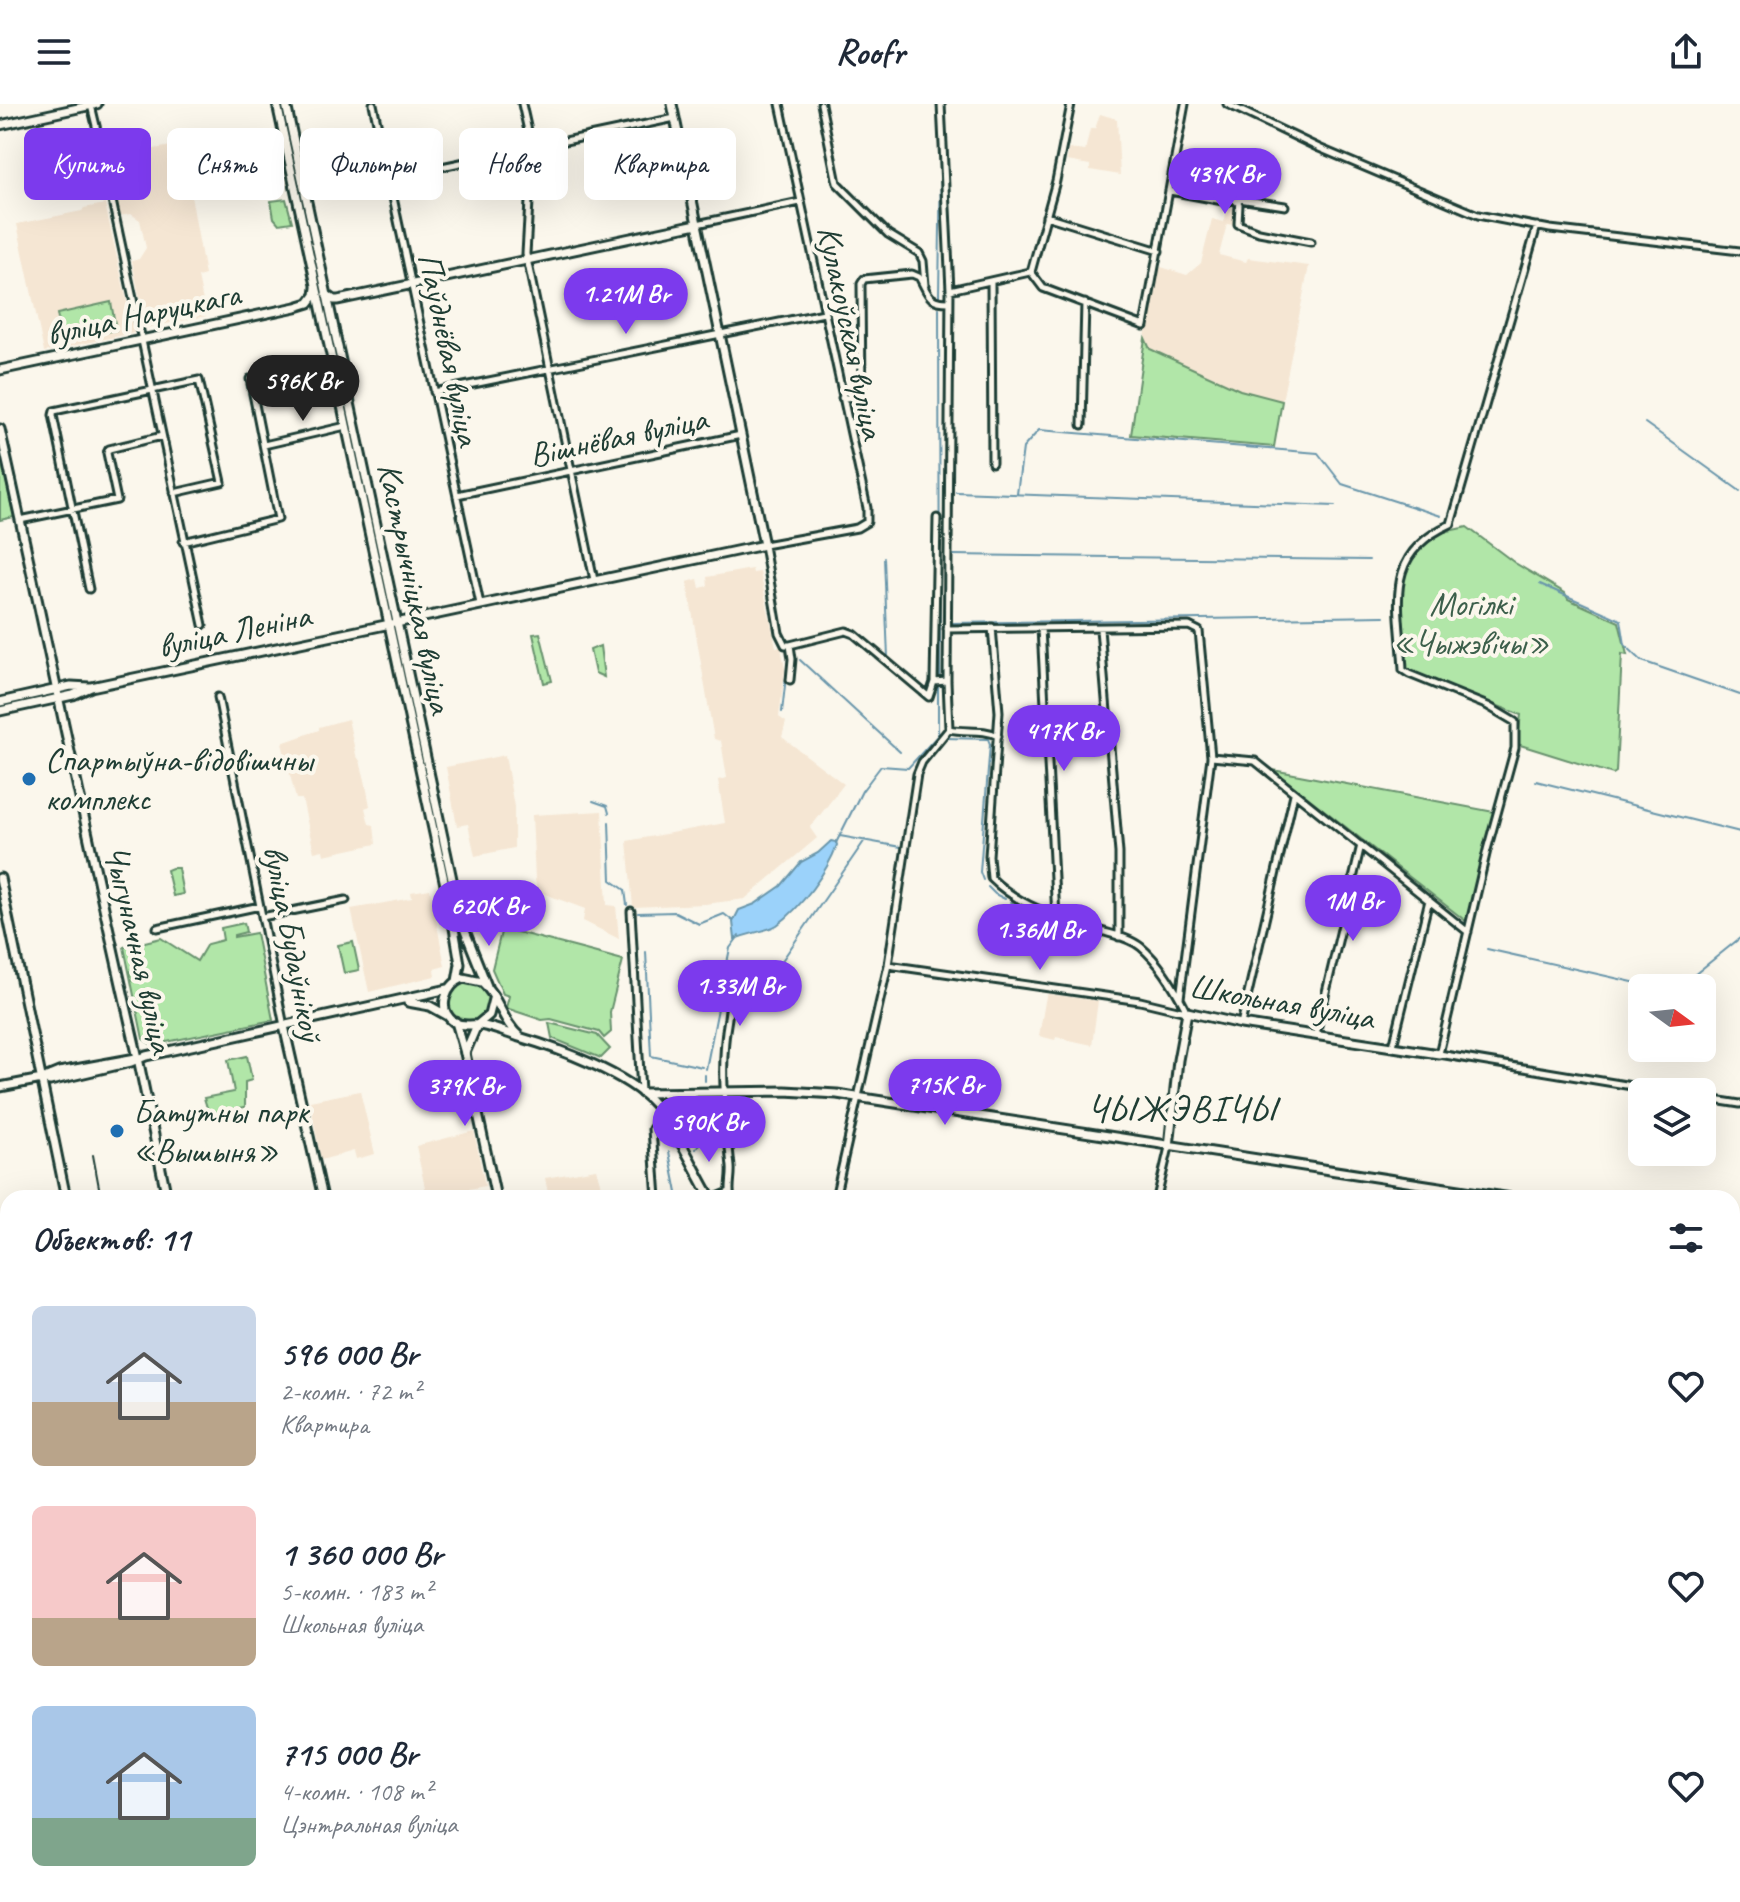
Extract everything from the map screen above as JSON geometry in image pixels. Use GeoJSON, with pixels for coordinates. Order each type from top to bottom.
{"type":"FeatureCollection","features":[{"type":"Feature","properties":{"kind":"main road","name":"Кастрычніцкая вуліца"},"geometry":{"type":"LineString","coordinates":[[277,104],[346,426],[461,921],[489,990],[507,1024],[520,1037]]}},
{"type":"Feature","properties":{"kind":"main road","name":"Кастрычніцкая вуліца"},"geometry":{"type":"LineString","coordinates":[[286,104],[453,922],[460,964],[457,981]]}},
{"type":"Feature","properties":{"kind":"main road"},"geometry":{"type":"LineString","coordinates":[[672,104],[764,545]]}},
{"type":"Feature","properties":{"kind":"main road"},"geometry":{"type":"LineString","coordinates":[[0,125],[94,105]]}},
{"type":"Feature","properties":{"kind":"main road"},"geometry":{"type":"LineString","coordinates":[[326,294],[334,300],[697,224]]}},
{"type":"Feature","properties":{"kind":"main road"},"geometry":{"type":"LineString","coordinates":[[296,307],[309,303],[315,295],[316,284]]}},
{"type":"Feature","properties":{"kind":"main road"},"geometry":{"type":"LineString","coordinates":[[329,310],[334,300]]}},
{"type":"Feature","properties":{"kind":"main road"},"geometry":{"type":"LineString","coordinates":[[296,307],[317,308],[325,322]]}},
{"type":"Feature","properties":{"kind":"main road","name":"вуліца Наруцкага"},"geometry":{"type":"LineString","coordinates":[[0,370],[296,307]]}},
{"type":"Feature","properties":{"kind":"main road","name":"Чыгуначная вуліца"},"geometry":{"type":"LineString","coordinates":[[0,429],[165,1190]]}},
{"type":"Feature","properties":{"kind":"main road","name":"вуліца Леніна"},"geometry":{"type":"LineString","coordinates":[[0,711],[60,698],[91,687],[764,545]]}},
{"type":"Feature","properties":{"kind":"main road","name":"вуліца Леніна"},"geometry":{"type":"LineString","coordinates":[[0,702],[71,686],[91,687]]}},
{"type":"Feature","properties":{"kind":"main road"},"geometry":{"type":"LineString","coordinates":[[0,878],[64,1190]]}},
{"type":"Feature","properties":{"kind":"main road"},"geometry":{"type":"LineString","coordinates":[[0,1087],[42,1079],[50,1081],[138,1058],[402,1001],[448,989],[457,981],[476,979],[489,990],[492,1008],[477,1025],[465,1053]]}},
{"type":"Feature","properties":{"kind":"main road"},"geometry":{"type":"LineString","coordinates":[[448,989],[444,1003],[465,1053],[494,1190]]}},
{"type":"Feature","properties":{"kind":"main road"},"geometry":{"type":"LineString","coordinates":[[402,1001],[422,1003],[462,1025],[477,1025],[520,1037],[616,1076],[642,1093],[662,1115],[708,1190]]}},
{"type":"Feature","properties":{"kind":"main road"},"geometry":{"type":"LineString","coordinates":[[1169,1147],[1178,1060],[1187,1012]]}},
{"type":"Feature","properties":{"kind":"main road","name":"Школьная вуліца"},"geometry":{"type":"LineString","coordinates":[[1187,1012],[1241,1024],[1439,1054]]}},
{"type":"Feature","properties":{"kind":"main road","name":"вуліца Будаўнікоў"},"geometry":{"type":"LineString","coordinates":[[284,1026],[321,1190]]}},
{"type":"Feature","properties":{"kind":"main road"},"geometry":{"type":"LineString","coordinates":[[472,1040],[479,1034],[496,1031]]}},
{"type":"Feature","properties":{"kind":"main road"},"geometry":{"type":"LineString","coordinates":[[642,1093],[785,1091],[858,1097],[1461,1190]]}},
{"type":"Feature","properties":{"kind":"street","name":"Паўднёвая вуліца"},"geometry":{"type":"LineString","coordinates":[[373,104],[378,128]]}},
{"type":"Feature","properties":{"kind":"street"},"geometry":{"type":"LineString","coordinates":[[522,104],[527,128]]}},
{"type":"Feature","properties":{"kind":"street","name":"Кулакоўская вуліца"},"geometry":{"type":"LineString","coordinates":[[764,545],[857,528],[867,522],[867,508],[780,104]]}},
{"type":"Feature","properties":{"kind":"street"},"geometry":{"type":"LineString","coordinates":[[821,104],[837,183],[888,234],[919,253],[923,261],[927,296],[936,302],[949,302]]}},
{"type":"Feature","properties":{"kind":"street"},"geometry":{"type":"LineString","coordinates":[[837,1190],[888,965],[917,774],[922,762],[949,729],[950,290],[941,104]]}},
{"type":"Feature","properties":{"kind":"street"},"geometry":{"type":"LineString","coordinates":[[1031,272],[1062,154],[1071,104]]}},
{"type":"Feature","properties":{"kind":"street"},"geometry":{"type":"LineString","coordinates":[[1031,272],[1043,288],[1144,326],[1185,104]]}},
{"type":"Feature","properties":{"kind":"street"},"geometry":{"type":"LineString","coordinates":[[1227,104],[1319,148],[1478,215],[1550,229],[1740,251]]}},
{"type":"Feature","properties":{"kind":"street"},"geometry":{"type":"LineString","coordinates":[[94,105],[97,128]]}},
{"type":"Feature","properties":{"kind":"street"},"geometry":{"type":"LineString","coordinates":[[568,141],[675,118]]}},
{"type":"Feature","properties":{"kind":"street"},"geometry":{"type":"LineString","coordinates":[[1170,191],[1228,202],[1233,198],[1285,206]]}},
{"type":"Feature","properties":{"kind":"street"},"geometry":{"type":"LineString","coordinates":[[1233,198],[1239,204],[1238,224],[1259,232],[1311,242]]}},
{"type":"Feature","properties":{"kind":"street"},"geometry":{"type":"LineString","coordinates":[[112,200],[203,625]]}},
{"type":"Feature","properties":{"kind":"street","name":"Паўднёвая вуліца"},"geometry":{"type":"LineString","coordinates":[[394,200],[480,604]]}},
{"type":"Feature","properties":{"kind":"street"},"geometry":{"type":"LineString","coordinates":[[529,200],[527,260],[594,580]]}},
{"type":"Feature","properties":{"kind":"street"},"geometry":{"type":"LineString","coordinates":[[697,224],[800,202]]}},
{"type":"Feature","properties":{"kind":"street"},"geometry":{"type":"LineString","coordinates":[[1046,216],[1159,251]]}},
{"type":"Feature","properties":{"kind":"street"},"geometry":{"type":"LineString","coordinates":[[1439,1054],[1515,748],[1515,722],[1488,706],[1403,670],[1399,589],[1403,564],[1410,552],[1431,533],[1451,524],[1537,226]]}},
{"type":"Feature","properties":{"kind":"street"},"geometry":{"type":"LineString","coordinates":[[950,290],[1031,272]]}},
{"type":"Feature","properties":{"kind":"street"},"geometry":{"type":"LineString","coordinates":[[843,398],[862,397],[861,284],[864,279],[912,274],[919,277],[926,290]]}},
{"type":"Feature","properties":{"kind":"street"},"geometry":{"type":"LineString","coordinates":[[991,281],[992,463]]}},
{"type":"Feature","properties":{"kind":"street"},"geometry":{"type":"LineString","coordinates":[[1082,425],[1085,303]]}},
{"type":"Feature","properties":{"kind":"street"},"geometry":{"type":"LineString","coordinates":[[434,392],[549,366],[824,313]]}},
{"type":"Feature","properties":{"kind":"street"},"geometry":{"type":"LineString","coordinates":[[183,542],[278,519],[250,379]]}},
{"type":"Feature","properties":{"kind":"street"},"geometry":{"type":"LineString","coordinates":[[89,589],[53,412],[199,380],[222,482],[174,493]]}},
{"type":"Feature","properties":{"kind":"street"},"geometry":{"type":"LineString","coordinates":[[264,445],[346,426]]}},
{"type":"Feature","properties":{"kind":"street","name":"Вішнёвая вуліца"},"geometry":{"type":"LineString","coordinates":[[457,495],[741,435]]}},
{"type":"Feature","properties":{"kind":"street"},"geometry":{"type":"LineString","coordinates":[[20,520],[117,500],[107,453],[110,448],[162,436]]}},
{"type":"Feature","properties":{"kind":"street"},"geometry":{"type":"LineString","coordinates":[[764,545],[779,633],[785,645],[846,631],[854,634],[929,697],[934,682],[937,518]]}},
{"type":"Feature","properties":{"kind":"street"},"geometry":{"type":"LineString","coordinates":[[947,629],[1189,626],[1199,631],[1211,757],[1180,998]]}},
{"type":"Feature","properties":{"kind":"street"},"geometry":{"type":"LineString","coordinates":[[992,627],[999,712],[989,856],[991,878],[1011,896],[1056,917],[1138,945],[1153,959],[1187,1012]]}},
{"type":"Feature","properties":{"kind":"street"},"geometry":{"type":"LineString","coordinates":[[1041,628],[1056,917]]}},
{"type":"Feature","properties":{"kind":"street"},"geometry":{"type":"LineString","coordinates":[[1100,629],[1119,853],[1119,937]]}},
{"type":"Feature","properties":{"kind":"street"},"geometry":{"type":"LineString","coordinates":[[790,645],[790,680]]}},
{"type":"Feature","properties":{"kind":"street"},"geometry":{"type":"LineString","coordinates":[[934,682],[947,681]]}},
{"type":"Feature","properties":{"kind":"street","name":"вуліца Будаўнікоў"},"geometry":{"type":"LineString","coordinates":[[218,697],[284,1026]]}},
{"type":"Feature","properties":{"kind":"street"},"geometry":{"type":"LineString","coordinates":[[949,729],[990,732],[998,736]]}},
{"type":"Feature","properties":{"kind":"street"},"geometry":{"type":"LineString","coordinates":[[1211,757],[1255,761],[1468,932]]}},
{"type":"Feature","properties":{"kind":"street"},"geometry":{"type":"LineString","coordinates":[[1241,1024],[1294,794]]}},
{"type":"Feature","properties":{"kind":"street"},"geometry":{"type":"LineString","coordinates":[[1316,1034],[1361,845]]}},
{"type":"Feature","properties":{"kind":"street"},"geometry":{"type":"LineString","coordinates":[[262,917],[346,900]]}},
{"type":"Feature","properties":{"kind":"street"},"geometry":{"type":"LineString","coordinates":[[1393,1046],[1429,900]]}},
{"type":"Feature","properties":{"kind":"street"},"geometry":{"type":"LineString","coordinates":[[157,928],[260,906]]}},
{"type":"Feature","properties":{"kind":"street"},"geometry":{"type":"LineString","coordinates":[[631,911],[642,1093]]}},
{"type":"Feature","properties":{"kind":"street","name":"Школьная вуліца"},"geometry":{"type":"LineString","coordinates":[[888,965],[1140,1001],[1187,1012]]}},
{"type":"Feature","properties":{"kind":"street"},"geometry":{"type":"LineString","coordinates":[[731,1190],[732,1177],[722,1091],[724,1034],[731,993],[736,982],[778,983]]}},
{"type":"Feature","properties":{"kind":"street","name":"Школьная вуліца"},"geometry":{"type":"LineString","coordinates":[[1439,1054],[1628,1085]]}},
{"type":"Feature","properties":{"kind":"street"},"geometry":{"type":"LineString","coordinates":[[1716,1100],[1740,1104]]}},
{"type":"Feature","properties":{"kind":"street"},"geometry":{"type":"LineString","coordinates":[[656,1190],[652,1129],[662,1115]]}},
{"type":"Feature","properties":{"kind":"street"},"geometry":{"type":"LineString","coordinates":[[1159,1190],[1169,1147]]}},
{"type":"Feature","properties":{"kind":"shaded area"},"geometry":{"type":"Polygon","coordinates":[[[1100,114],[1117,119],[1120,175],[1090,170],[1090,165],[1067,161],[1069,149],[1085,151],[1090,129],[1095,129],[1100,114]]]}},
{"type":"Feature","properties":{"kind":"shaded area"},"geometry":{"type":"Polygon","coordinates":[[[167,147],[167,200],[192,200],[205,275],[198,277],[206,316],[146,328],[132,261],[139,259],[146,248],[140,220],[131,214],[119,216],[116,200],[151,200],[151,150],[167,147]]]}},
{"type":"Feature","properties":{"kind":"shaded area"},"geometry":{"type":"Polygon","coordinates":[[[105,204],[134,333],[44,352],[17,224],[105,204]]]}},
{"type":"Feature","properties":{"kind":"shaded area"},"geometry":{"type":"Polygon","coordinates":[[[1228,207],[1237,209],[1233,225],[1227,224],[1219,255],[1246,262],[1248,258],[1309,266],[1282,401],[1240,390],[1150,349],[1145,338],[1161,267],[1187,275],[1201,263],[1212,219],[1224,222],[1228,207]]]}},
{"type":"Feature","properties":{"kind":"shaded area"},"geometry":{"type":"Polygon","coordinates":[[[752,569],[753,573],[760,572],[776,647],[781,647],[785,670],[779,717],[786,722],[782,737],[844,784],[810,828],[817,838],[745,899],[633,907],[627,841],[725,823],[718,780],[727,778],[721,741],[714,739],[687,582],[698,579],[700,588],[708,586],[707,577],[752,569]]]}},
{"type":"Feature","properties":{"kind":"shaded area"},"geometry":{"type":"Polygon","coordinates":[[[348,719],[365,780],[370,806],[365,808],[369,824],[374,825],[376,844],[324,855],[323,850],[314,852],[302,799],[296,799],[282,743],[348,719]]]}},
{"type":"Feature","properties":{"kind":"shaded area"},"geometry":{"type":"Polygon","coordinates":[[[505,755],[514,807],[514,848],[475,856],[468,824],[457,826],[446,767],[505,755]]]}},
{"type":"Feature","properties":{"kind":"shaded area"},"geometry":{"type":"Polygon","coordinates":[[[602,811],[607,905],[616,906],[619,939],[583,921],[585,909],[537,891],[535,879],[532,815],[602,811]]]}},
{"type":"Feature","properties":{"kind":"shaded area"},"geometry":{"type":"Polygon","coordinates":[[[430,889],[445,966],[434,969],[435,976],[369,992],[351,909],[412,898],[411,892],[430,889]]]}},
{"type":"Feature","properties":{"kind":"shaded area"},"geometry":{"type":"Polygon","coordinates":[[[1046,996],[1098,1001],[1092,1045],[1039,1036],[1046,996]]]}},
{"type":"Feature","properties":{"kind":"shaded area"},"geometry":{"type":"Polygon","coordinates":[[[360,1091],[375,1154],[356,1159],[354,1151],[321,1160],[310,1101],[360,1091]]]}},
{"type":"Feature","properties":{"kind":"shaded area"},"geometry":{"type":"Polygon","coordinates":[[[474,1131],[485,1186],[464,1190],[425,1190],[416,1146],[474,1131]]]}},
{"type":"Feature","properties":{"kind":"shaded area"},"geometry":{"type":"Polygon","coordinates":[[[596,1169],[603,1190],[547,1190],[545,1178],[596,1169]]]}},
{"type":"Feature","properties":{"kind":"green space"},"geometry":{"type":"Polygon","coordinates":[[[284,199],[292,222],[279,224],[274,218],[271,201],[284,199]]]}},
{"type":"Feature","properties":{"kind":"green space"},"geometry":{"type":"Polygon","coordinates":[[[111,302],[116,330],[62,341],[57,314],[111,302]]]}},
{"type":"Feature","properties":{"kind":"green space"},"geometry":{"type":"Polygon","coordinates":[[[1145,338],[1150,349],[1240,390],[1282,401],[1274,447],[1131,435],[1145,338]]]}},
{"type":"Feature","properties":{"kind":"green space"},"geometry":{"type":"Polygon","coordinates":[[[0,453],[14,517],[0,520],[0,453]]]}},
{"type":"Feature","properties":{"kind":"green space","name":"Могілкі «Чыжэвічы»"},"geometry":{"type":"Polygon","coordinates":[[[1467,527],[1515,563],[1565,593],[1568,599],[1619,622],[1627,655],[1622,654],[1616,772],[1613,774],[1517,744],[1521,715],[1406,670],[1401,597],[1408,561],[1417,547],[1431,537],[1467,527]]]}},
{"type":"Feature","properties":{"kind":"green space"},"geometry":{"type":"Polygon","coordinates":[[[540,633],[552,681],[544,683],[533,634],[540,633]]]}},
{"type":"Feature","properties":{"kind":"green space"},"geometry":{"type":"Polygon","coordinates":[[[600,646],[604,677],[595,673],[590,650],[600,646]]]}},
{"type":"Feature","properties":{"kind":"green space"},"geometry":{"type":"Polygon","coordinates":[[[1273,770],[1494,812],[1467,922],[1273,770]]]}},
{"type":"Feature","properties":{"kind":"green space"},"geometry":{"type":"Polygon","coordinates":[[[178,868],[183,894],[173,896],[167,870],[178,868]]]}},
{"type":"Feature","properties":{"kind":"green space"},"geometry":{"type":"Polygon","coordinates":[[[244,923],[246,932],[234,937],[256,933],[273,1020],[152,1045],[143,1039],[124,947],[161,938],[197,961],[207,944],[223,940],[221,928],[244,923]]]}},
{"type":"Feature","properties":{"kind":"green space"},"geometry":{"type":"Polygon","coordinates":[[[502,928],[623,960],[610,1012],[611,1032],[604,1038],[599,1032],[551,1019],[542,1020],[506,1008],[509,996],[503,994],[492,969],[502,928]]]}},
{"type":"Feature","properties":{"kind":"green space"},"geometry":{"type":"Polygon","coordinates":[[[353,942],[359,970],[344,973],[338,945],[353,942]]]}},
{"type":"Feature","properties":{"kind":"green space"},"geometry":{"type":"Polygon","coordinates":[[[469,982],[483,988],[489,1002],[483,1016],[469,1022],[455,1016],[449,1002],[455,988],[469,982]]]}},
{"type":"Feature","properties":{"kind":"green space"},"geometry":{"type":"Polygon","coordinates":[[[549,1023],[597,1035],[610,1049],[601,1058],[552,1038],[549,1023]]]}},
{"type":"Feature","properties":{"kind":"green space"},"geometry":{"type":"Polygon","coordinates":[[[247,1056],[252,1080],[245,1082],[245,1107],[209,1114],[204,1098],[234,1092],[228,1060],[247,1056]]]}},
{"type":"Feature","properties":{"kind":"water"},"geometry":{"type":"Polygon","coordinates":[[[831,841],[837,845],[827,866],[795,909],[777,925],[735,939],[733,922],[739,910],[755,904],[781,886],[801,862],[831,841]]]}},
{"type":"Feature","properties":{"kind":"waterway"},"geometry":{"type":"LineString","coordinates":[[937,104],[941,151]]}},
{"type":"Feature","properties":{"kind":"waterway"},"geometry":{"type":"LineString","coordinates":[[939,296],[941,157]]}},
{"type":"Feature","properties":{"kind":"waterway"},"geometry":{"type":"LineString","coordinates":[[939,308],[940,676]]}},
{"type":"Feature","properties":{"kind":"waterway"},"geometry":{"type":"LineString","coordinates":[[1645,423],[1740,491]]}},
{"type":"Feature","properties":{"kind":"waterway"},"geometry":{"type":"LineString","coordinates":[[1017,494],[1023,448],[1039,430],[1318,453],[1342,484],[1441,516]]}},
{"type":"Feature","properties":{"kind":"waterway"},"geometry":{"type":"LineString","coordinates":[[956,492],[1335,506]]}},
{"type":"Feature","properties":{"kind":"waterway"},"geometry":{"type":"LineString","coordinates":[[952,555],[1369,560]]}},
{"type":"Feature","properties":{"kind":"waterway"},"geometry":{"type":"LineString","coordinates":[[884,558],[888,658]]}},
{"type":"Feature","properties":{"kind":"waterway"},"geometry":{"type":"LineString","coordinates":[[1540,584],[1621,620],[1625,645],[1642,661],[1740,695]]}},
{"type":"Feature","properties":{"kind":"waterway"},"geometry":{"type":"LineString","coordinates":[[951,623],[1384,616]]}},
{"type":"Feature","properties":{"kind":"waterway"},"geometry":{"type":"LineString","coordinates":[[854,630],[927,691]]}},
{"type":"Feature","properties":{"kind":"waterway"},"geometry":{"type":"LineString","coordinates":[[782,712],[788,659]]}},
{"type":"Feature","properties":{"kind":"waterway"},"geometry":{"type":"LineString","coordinates":[[800,660],[900,752]]}},
{"type":"Feature","properties":{"kind":"waterway"},"geometry":{"type":"LineString","coordinates":[[836,843],[862,791],[881,766],[908,768],[938,735],[938,687]]}},
{"type":"Feature","properties":{"kind":"waterway"},"geometry":{"type":"LineString","coordinates":[[945,738],[988,739],[990,744],[980,872],[983,880]]}},
{"type":"Feature","properties":{"kind":"waterway"},"geometry":{"type":"LineString","coordinates":[[1536,781],[1740,832]]}},
{"type":"Feature","properties":{"kind":"waterway"},"geometry":{"type":"LineString","coordinates":[[593,801],[607,806],[609,813]]}},
{"type":"Feature","properties":{"kind":"waterway"},"geometry":{"type":"LineString","coordinates":[[609,822],[611,880],[625,890],[627,905]]}},
{"type":"Feature","properties":{"kind":"waterway"},"geometry":{"type":"LineString","coordinates":[[840,836],[901,847]]}},
{"type":"Feature","properties":{"kind":"waterway"},"geometry":{"type":"LineString","coordinates":[[779,965],[865,840]]}},
{"type":"Feature","properties":{"kind":"waterway"},"geometry":{"type":"LineString","coordinates":[[988,887],[1005,899]]}},
{"type":"Feature","properties":{"kind":"waterway"},"geometry":{"type":"LineString","coordinates":[[1020,907],[1047,919]]}},
{"type":"Feature","properties":{"kind":"waterway"},"geometry":{"type":"LineString","coordinates":[[638,913],[675,912],[699,924],[724,914],[733,921]]}},
{"type":"Feature","properties":{"kind":"waterway"},"geometry":{"type":"LineString","coordinates":[[706,1069],[730,948],[739,936]]}},
{"type":"Feature","properties":{"kind":"waterway"},"geometry":{"type":"LineString","coordinates":[[1695,974],[1740,938]]}},
{"type":"Feature","properties":{"kind":"waterway"},"geometry":{"type":"LineString","coordinates":[[1487,949],[1628,981]]}},
{"type":"Feature","properties":{"kind":"waterway"},"geometry":{"type":"LineString","coordinates":[[646,952],[651,1056],[702,1067]]}},
{"type":"Feature","properties":{"kind":"waterway"},"geometry":{"type":"LineString","coordinates":[[705,1075],[705,1081]]}},
{"type":"Feature","properties":{"kind":"waterway"},"geometry":{"type":"LineString","coordinates":[[704,1130],[706,1096]]}},
{"type":"Feature","properties":{"kind":"waterway"},"geometry":{"type":"LineString","coordinates":[[732,1098],[733,1113]]}},
{"type":"Feature","properties":{"kind":"waterway"},"geometry":{"type":"LineString","coordinates":[[730,1135],[733,1135],[733,1122]]}},
{"type":"Feature","properties":{"kind":"waterway"},"geometry":{"type":"LineString","coordinates":[[696,1149],[702,1138],[723,1136]]}},
{"type":"Feature","properties":{"kind":"waterway"},"geometry":{"type":"LineString","coordinates":[[669,1152],[676,1190]]}},
{"type":"Feature","properties":{"kind":"railway"},"geometry":{"type":"LineString","coordinates":[[93,1155],[100,1190]]}},
{"type":"Feature","properties":{"kind":"place","name":"Спартыўна-відовішчны комплекс"},"geometry":{"type":"Point","coordinates":[29,779]}},
{"type":"Feature","properties":{"kind":"place","name":"Батутны парк «Вышыня»"},"geometry":{"type":"Point","coordinates":[117,1131]}},
{"type":"Feature","properties":{"kind":"district","name":"ЧЫЖЭВІЧЫ"},"geometry":{"type":"Point","coordinates":[1182,1108]}}]}
